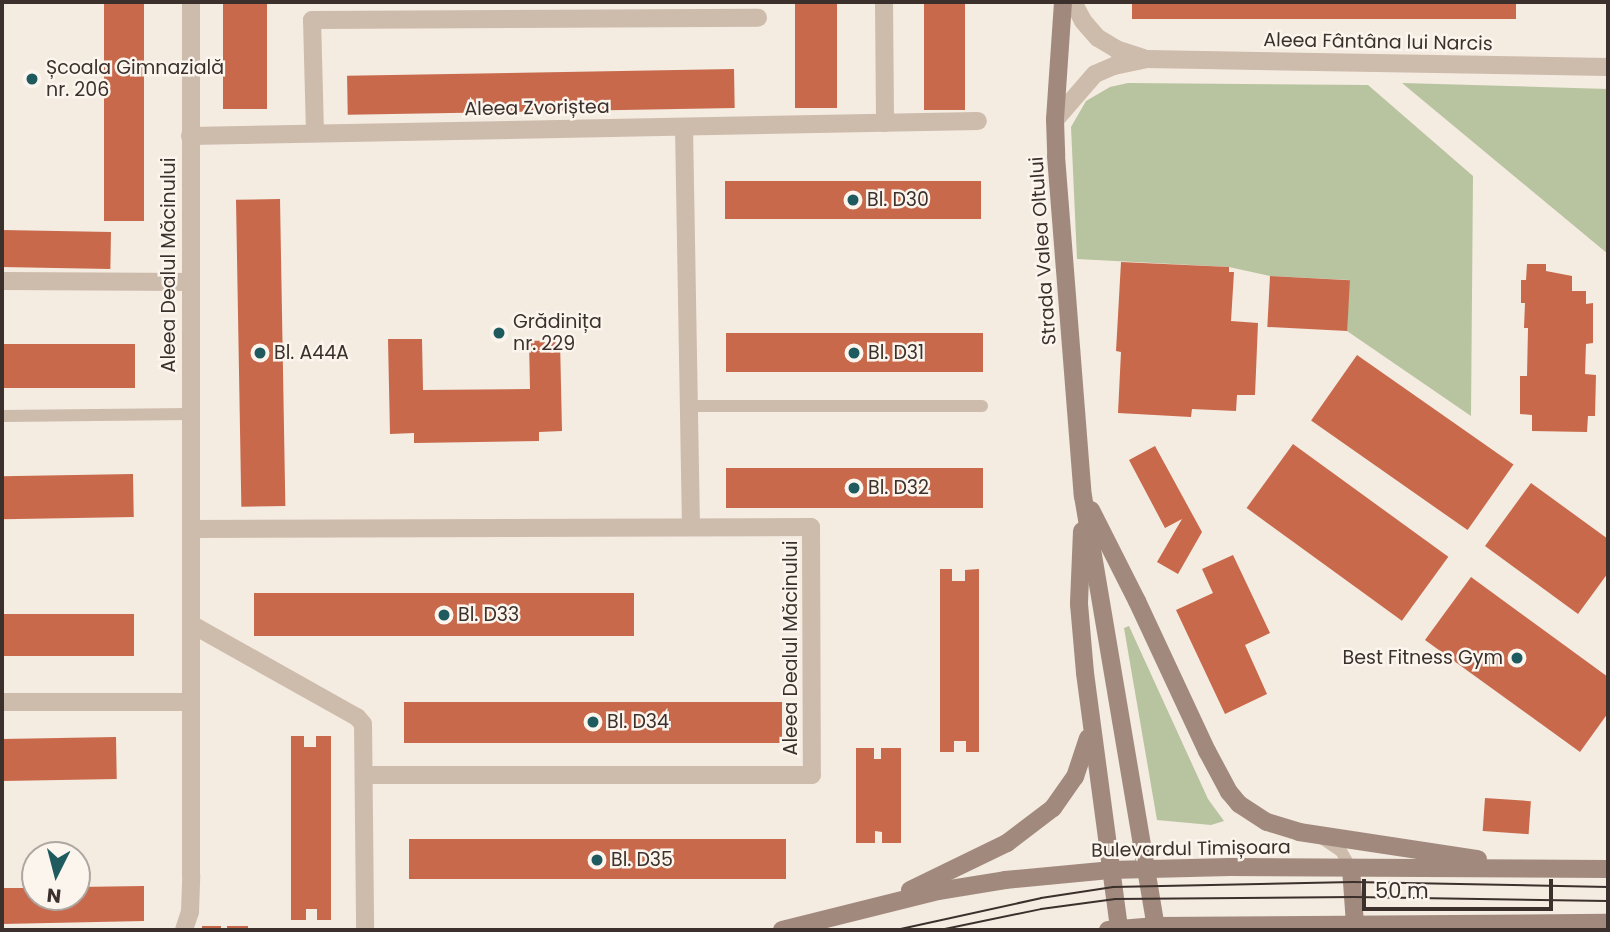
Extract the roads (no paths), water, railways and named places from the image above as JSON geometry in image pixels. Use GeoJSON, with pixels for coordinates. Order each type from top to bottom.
{"type":"FeatureCollection","features":[{"type":"Feature","properties":{"kind":"main road","name":"Strada Valea Oltului"},"geometry":{"type":"LineString","coordinates":[[1063,2],[1055,120],[1083,496],[1156,926]]}},
{"type":"Feature","properties":{"kind":"main road","name":"Strada Valea Oltului"},"geometry":{"type":"LineString","coordinates":[[1083,496],[1079,604],[1090,731],[1110,870],[1114,930]]}},
{"type":"Feature","properties":{"kind":"main road"},"geometry":{"type":"LineString","coordinates":[[1083,496],[1228,792],[1254,816],[1306,833],[1540,868]]}},
{"type":"Feature","properties":{"kind":"main road"},"geometry":{"type":"LineString","coordinates":[[879,904],[961,866],[1032,826],[1053,808],[1075,777],[1090,731]]}},
{"type":"Feature","properties":{"kind":"main road"},"geometry":{"type":"LineString","coordinates":[[1351,868],[1354,924]]}},
{"type":"Feature","properties":{"kind":"main road","name":"Bulevardul Timișoara"},"geometry":{"type":"LineString","coordinates":[[782,930],[879,904],[1005,880],[1110,870],[1608,869]]}},
{"type":"Feature","properties":{"kind":"main road"},"geometry":{"type":"LineString","coordinates":[[1114,930],[1156,926],[1608,923]]}},
{"type":"Feature","properties":{"kind":"street","name":"Aleea Dealul Măcinului"},"geometry":{"type":"LineString","coordinates":[[184,930],[190,912],[191,875],[191,2]]}},
{"type":"Feature","properties":{"kind":"street"},"geometry":{"type":"LineString","coordinates":[[884,2],[885,123]]}},
{"type":"Feature","properties":{"kind":"street","name":"Aleea Fântâna lui Narcis"},"geometry":{"type":"LineString","coordinates":[[1073,2],[1083,21],[1098,38],[1116,49],[1147,59]]}},
{"type":"Feature","properties":{"kind":"street"},"geometry":{"type":"LineString","coordinates":[[315,133],[312,20],[593,10],[758,18]]}},
{"type":"Feature","properties":{"kind":"street","name":"Aleea Fântâna lui Narcis"},"geometry":{"type":"LineString","coordinates":[[1055,120],[1095,74],[1114,66],[1147,59],[1608,67]]}},
{"type":"Feature","properties":{"kind":"street","name":"Aleea Zvoriștea"},"geometry":{"type":"LineString","coordinates":[[190,136],[978,121]]}},
{"type":"Feature","properties":{"kind":"street"},"geometry":{"type":"LineString","coordinates":[[684,127],[691,527]]}},
{"type":"Feature","properties":{"kind":"street"},"geometry":{"type":"LineString","coordinates":[[2,281],[191,282]]}},
{"type":"Feature","properties":{"kind":"street","name":"Aleea Dealul Măcinului"},"geometry":{"type":"LineString","coordinates":[[191,529],[811,527],[812,775],[366,775]]}},
{"type":"Feature","properties":{"kind":"street"},"geometry":{"type":"LineString","coordinates":[[191,624],[357,717],[366,734],[365,930]]}},
{"type":"Feature","properties":{"kind":"street"},"geometry":{"type":"LineString","coordinates":[[2,702],[191,702]]}},
{"type":"Feature","properties":{"kind":"lane"},"geometry":{"type":"LineString","coordinates":[[689,406],[982,406]]}},
{"type":"Feature","properties":{"kind":"lane"},"geometry":{"type":"LineString","coordinates":[[2,416],[190,414]]}},
{"type":"Feature","properties":{"kind":"lane"},"geometry":{"type":"LineString","coordinates":[[1306,833],[1334,846],[1345,855],[1351,868]]}},
{"type":"Feature","properties":{"kind":"tram line"},"geometry":{"type":"LineString","coordinates":[[896,930],[1041,898],[1113,887],[1353,882],[1608,887]]}},
{"type":"Feature","properties":{"kind":"tram line"},"geometry":{"type":"LineString","coordinates":[[940,930],[1041,909],[1115,899],[1354,897],[1608,901]]}},
{"type":"Feature","properties":{"kind":"place","name":"Școala Gimnazială nr. 206"},"geometry":{"type":"Point","coordinates":[32,79]}},
{"type":"Feature","properties":{"kind":"place","name":"Bl. D30"},"geometry":{"type":"Point","coordinates":[853,200]}},
{"type":"Feature","properties":{"kind":"place","name":"Grădinița nr. 229"},"geometry":{"type":"Point","coordinates":[499,333]}},
{"type":"Feature","properties":{"kind":"place","name":"Bl. A44A"},"geometry":{"type":"Point","coordinates":[260,353]}},
{"type":"Feature","properties":{"kind":"place","name":"Bl. D31"},"geometry":{"type":"Point","coordinates":[854,353]}},
{"type":"Feature","properties":{"kind":"place","name":"Bl. D32"},"geometry":{"type":"Point","coordinates":[854,488]}},
{"type":"Feature","properties":{"kind":"place","name":"Bl. D33"},"geometry":{"type":"Point","coordinates":[444,615]}},
{"type":"Feature","properties":{"kind":"place","name":"Best Fitness Gym"},"geometry":{"type":"Point","coordinates":[1517,658]}},
{"type":"Feature","properties":{"kind":"place","name":"Bl. D34"},"geometry":{"type":"Point","coordinates":[593,722]}},
{"type":"Feature","properties":{"kind":"place","name":"Bl. D35"},"geometry":{"type":"Point","coordinates":[597,860]}}]}
